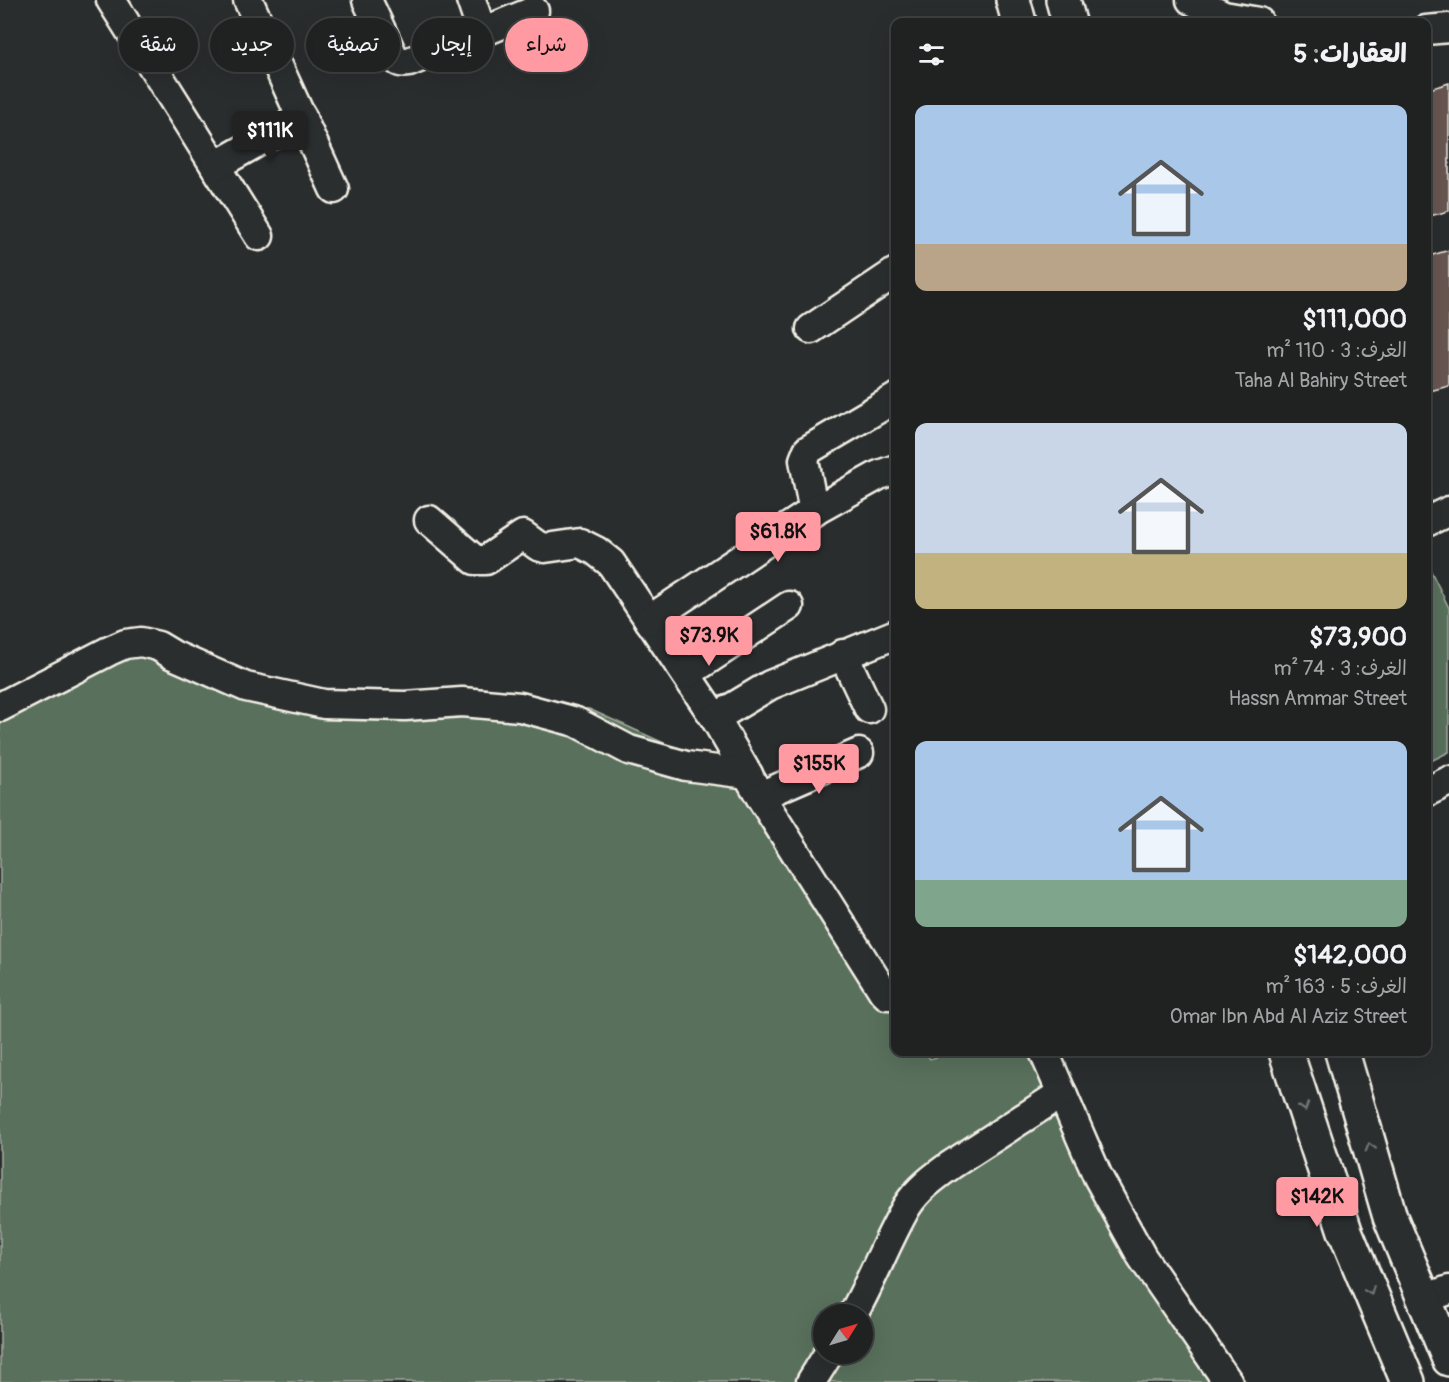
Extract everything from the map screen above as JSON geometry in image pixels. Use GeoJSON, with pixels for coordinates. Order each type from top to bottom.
{"type":"FeatureCollection","features":[{"type":"Feature","properties":{"kind":"main road"},"geometry":{"type":"LineString","coordinates":[[1013,0],[1018,18]]}},
{"type":"Feature","properties":{"kind":"main road"},"geometry":{"type":"LineString","coordinates":[[1063,0],[1068,18]]}},
{"type":"Feature","properties":{"kind":"main road"},"geometry":{"type":"LineString","coordinates":[[1287,1056],[1345,1231],[1407,1382]]}},
{"type":"Feature","properties":{"kind":"main road"},"geometry":{"type":"LineString","coordinates":[[1343,1056],[1390,1217],[1436,1295],[1449,1359]]}},
{"type":"Feature","properties":{"kind":"main road"},"geometry":{"type":"LineString","coordinates":[[1345,1231],[1390,1217]]}},
{"type":"Feature","properties":{"kind":"street"},"geometry":{"type":"LineString","coordinates":[[111,0],[259,236]]}},
{"type":"Feature","properties":{"kind":"street"},"geometry":{"type":"LineString","coordinates":[[248,0],[334,189]]}},
{"type":"Feature","properties":{"kind":"street"},"geometry":{"type":"LineString","coordinates":[[367,0],[396,61],[402,63],[412,59]]}},
{"type":"Feature","properties":{"kind":"street"},"geometry":{"type":"LineString","coordinates":[[471,0],[477,18]]}},
{"type":"Feature","properties":{"kind":"street"},"geometry":{"type":"LineString","coordinates":[[1191,0],[1224,16],[1236,18]]}},
{"type":"Feature","properties":{"kind":"street"},"geometry":{"type":"LineString","coordinates":[[493,28],[534,11]]}},
{"type":"Feature","properties":{"kind":"street"},"geometry":{"type":"LineString","coordinates":[[1431,30],[1449,28]]}},
{"type":"Feature","properties":{"kind":"street"},"geometry":{"type":"LineString","coordinates":[[215,166],[302,117]]}},
{"type":"Feature","properties":{"kind":"street"},"geometry":{"type":"LineString","coordinates":[[811,329],[891,276]]}},
{"type":"Feature","properties":{"kind":"street"},"geometry":{"type":"LineString","coordinates":[[814,512],[804,460],[808,450],[891,401]]}},
{"type":"Feature","properties":{"kind":"street"},"geometry":{"type":"LineString","coordinates":[[649,620],[814,512],[891,471]]}},
{"type":"Feature","properties":{"kind":"street"},"geometry":{"type":"LineString","coordinates":[[1431,520],[1449,511]]}},
{"type":"Feature","properties":{"kind":"street"},"geometry":{"type":"LineString","coordinates":[[429,520],[471,558],[480,561],[486,560],[523,535],[544,548],[579,543],[596,551],[611,563],[715,718],[754,785],[883,991],[891,994]]}},
{"type":"Feature","properties":{"kind":"street"},"geometry":{"type":"LineString","coordinates":[[686,674],[789,606]]}},
{"type":"Feature","properties":{"kind":"street"},"geometry":{"type":"LineString","coordinates":[[715,718],[770,685],[891,636]]}},
{"type":"Feature","properties":{"kind":"street"},"geometry":{"type":"LineString","coordinates":[[0,707],[109,651],[125,644],[141,642],[158,646],[173,655],[246,687],[324,704],[405,706],[462,702],[520,707],[576,722],[628,750],[754,785],[859,753]]}},
{"type":"Feature","properties":{"kind":"street"},"geometry":{"type":"LineString","coordinates":[[843,654],[869,708]]}},
{"type":"Feature","properties":{"kind":"street"},"geometry":{"type":"LineString","coordinates":[[1431,790],[1449,781]]}},
{"type":"Feature","properties":{"kind":"street"},"geometry":{"type":"LineString","coordinates":[[1046,1056],[1098,1177],[1142,1257],[1228,1382]]}},
{"type":"Feature","properties":{"kind":"street"},"geometry":{"type":"LineString","coordinates":[[859,1304],[908,1206],[920,1190],[934,1176],[1062,1093]]}},
{"type":"Feature","properties":{"kind":"street"},"geometry":{"type":"LineString","coordinates":[[811,1382],[822,1364]]}},
{"type":"Feature","properties":{"kind":"green space"},"geometry":{"type":"Polygon","coordinates":[[[1431,571],[1449,608],[1449,752],[1431,761],[1431,571]]]}},
{"type":"Feature","properties":{"kind":"green space"},"geometry":{"type":"Polygon","coordinates":[[[154,642],[259,692],[589,709],[739,777],[891,1001],[891,1056],[928,1056],[930,1059],[941,1056],[1043,1056],[1124,1209],[1246,1382],[0,1382],[0,717],[154,642]]]}},
{"type":"Feature","properties":{"kind":"building"},"geometry":{"type":"Polygon","coordinates":[[[1449,83],[1449,211],[1431,216],[1431,88],[1449,83]]]}},
{"type":"Feature","properties":{"kind":"building"},"geometry":{"type":"Polygon","coordinates":[[[1449,250],[1449,386],[1431,391],[1431,255],[1449,250]]]}}]}
